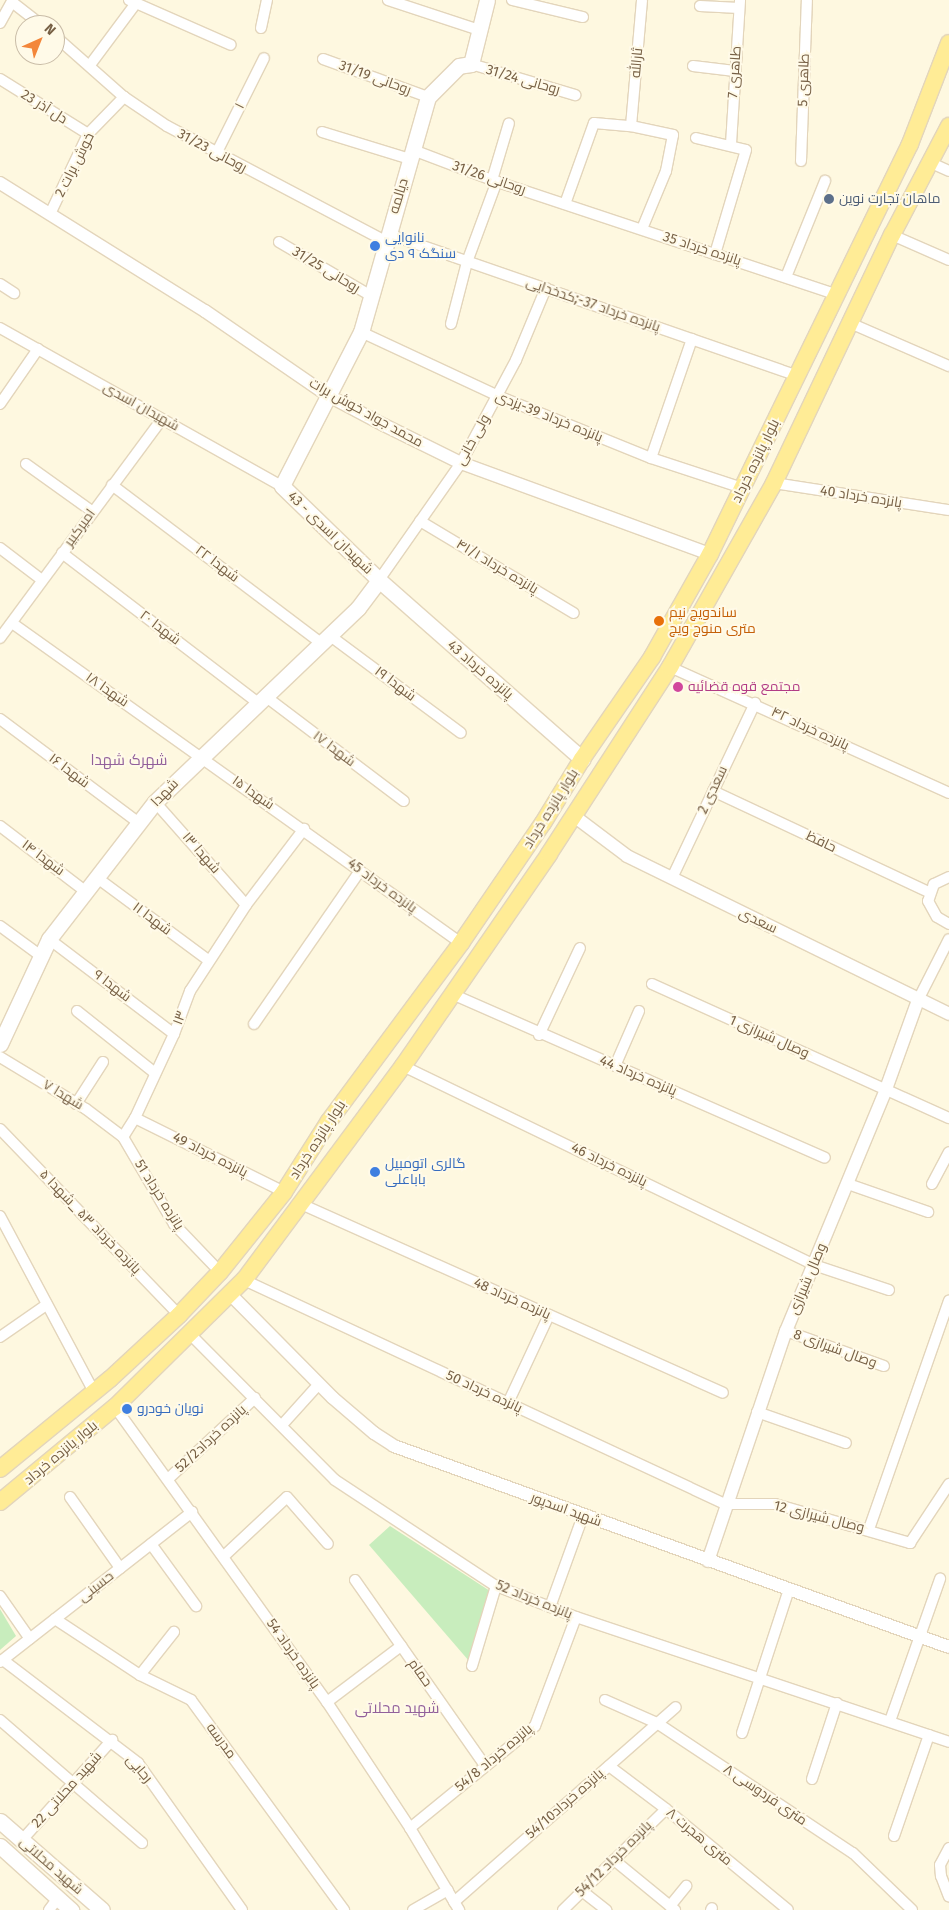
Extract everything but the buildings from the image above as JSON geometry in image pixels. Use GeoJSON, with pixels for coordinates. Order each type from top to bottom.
{"type":"FeatureCollection","features":[{"type":"Feature","properties":{"kind":"main road"},"geometry":{"type":"LineString","coordinates":[[428,96],[459,66],[471,64],[486,0]]}},
{"type":"Feature","properties":{"kind":"main road","name":"بلوار پانزده خرداد"},"geometry":{"type":"LineString","coordinates":[[2,1461],[94,1392],[179,1315],[220,1272],[284,1192],[329,1121],[461,943],[582,759],[652,657],[710,554],[910,144],[946,59],[949,43]]}},
{"type":"Feature","properties":{"kind":"main road","name":"دیالمه"},"geometry":{"type":"LineString","coordinates":[[282,486],[361,332],[373,297],[386,238],[428,96]]}},
{"type":"Feature","properties":{"kind":"main road","name":"بلوار پانزده خرداد"},"geometry":{"type":"LineString","coordinates":[[0,1502],[114,1407],[191,1335],[244,1280],[403,1066],[574,816],[670,667],[774,483],[892,235],[949,126]]}},
{"type":"Feature","properties":{"kind":"main road","name":"شهیدان اسدی - 43"},"geometry":{"type":"LineString","coordinates":[[282,486],[379,580]]}},
{"type":"Feature","properties":{"kind":"main road","name":"شهدا"},"geometry":{"type":"LineString","coordinates":[[0,1044],[4,1024],[50,939],[155,802],[358,608],[379,580]]}},
{"type":"Feature","properties":{"kind":"main road","name":"پانزده خرداد 43"},"geometry":{"type":"LineString","coordinates":[[379,580],[582,759]]}},
{"type":"Feature","properties":{"kind":"main road","name":"شهید محلاتی"},"geometry":{"type":"LineString","coordinates":[[0,1821],[102,1910]]}},
{"type":"Feature","properties":{"kind":"main road","name":"شهید محلاتی"},"geometry":{"type":"LineString","coordinates":[[0,1846],[53,1904],[71,1910]]}},
{"type":"Feature","properties":{"kind":"street"},"geometry":{"type":"LineString","coordinates":[[261,28],[267,0]]}},
{"type":"Feature","properties":{"kind":"street"},"geometry":{"type":"LineString","coordinates":[[388,0],[479,30]]}},
{"type":"Feature","properties":{"kind":"street"},"geometry":{"type":"LineString","coordinates":[[512,0],[583,17]]}},
{"type":"Feature","properties":{"kind":"street","name":"ثارالله"},"geometry":{"type":"LineString","coordinates":[[631,126],[642,0]]}},
{"type":"Feature","properties":{"kind":"street","name":"طاهری 5"},"geometry":{"type":"LineString","coordinates":[[802,161],[806,0]]}},
{"type":"Feature","properties":{"kind":"street"},"geometry":{"type":"LineString","coordinates":[[0,23],[12,1],[29,15]]}},
{"type":"Feature","properties":{"kind":"street"},"geometry":{"type":"LineString","coordinates":[[90,65],[132,2],[231,45]]}},
{"type":"Feature","properties":{"kind":"street"},"geometry":{"type":"LineString","coordinates":[[700,6],[740,4]]}},
{"type":"Feature","properties":{"kind":"street","name":"طاهری 7"},"geometry":{"type":"LineString","coordinates":[[731,144],[740,4]]}},
{"type":"Feature","properties":{"kind":"street","name":"روحانی 31/23"},"geometry":{"type":"LineString","coordinates":[[65,44],[124,97],[216,154],[386,238]]}},
{"type":"Feature","properties":{"kind":"street","name":"۱"},"geometry":{"type":"LineString","coordinates":[[216,154],[264,58]]}},
{"type":"Feature","properties":{"kind":"street","name":"روحانی 31/19"},"geometry":{"type":"LineString","coordinates":[[323,59],[428,96]]}},
{"type":"Feature","properties":{"kind":"street","name":"روحانی 31/24"},"geometry":{"type":"LineString","coordinates":[[471,64],[575,95]]}},
{"type":"Feature","properties":{"kind":"street"},"geometry":{"type":"LineString","coordinates":[[693,66],[735,71]]}},
{"type":"Feature","properties":{"kind":"street","name":"دل آذر 23"},"geometry":{"type":"LineString","coordinates":[[0,79],[88,134]]}},
{"type":"Feature","properties":{"kind":"street","name":"خوش برات 2"},"geometry":{"type":"LineString","coordinates":[[50,214],[88,134],[124,97]]}},
{"type":"Feature","properties":{"kind":"street"},"geometry":{"type":"LineString","coordinates":[[451,324],[467,262],[494,181],[509,123]]}},
{"type":"Feature","properties":{"kind":"street"},"geometry":{"type":"LineString","coordinates":[[565,204],[594,123],[631,126],[673,135],[666,171],[642,229]]}},
{"type":"Feature","properties":{"kind":"street","name":"روحانی 31/26"},"geometry":{"type":"LineString","coordinates":[[322,132],[412,155],[565,204]]}},
{"type":"Feature","properties":{"kind":"street"},"geometry":{"type":"LineString","coordinates":[[696,138],[731,144],[746,150],[715,254]]}},
{"type":"Feature","properties":{"kind":"street"},"geometry":{"type":"LineString","coordinates":[[929,162],[949,171]]}},
{"type":"Feature","properties":{"kind":"street"},"geometry":{"type":"LineString","coordinates":[[786,277],[826,182]]}},
{"type":"Feature","properties":{"kind":"street","name":"محمد جواد خوش برات"},"geometry":{"type":"LineString","coordinates":[[0,183],[205,311],[327,395],[462,463],[710,554]]}},
{"type":"Feature","properties":{"kind":"street","name":"پانزده خرداد 35"},"geometry":{"type":"LineString","coordinates":[[565,204],[838,295]]}},
{"type":"Feature","properties":{"kind":"street"},"geometry":{"type":"LineString","coordinates":[[892,235],[949,260]]}},
{"type":"Feature","properties":{"kind":"street","name":"پانزده خرداد 37-;کدخدایی"},"geometry":{"type":"LineString","coordinates":[[386,238],[546,288],[798,376]]}},
{"type":"Feature","properties":{"kind":"street","name":"روحانی 31/25"},"geometry":{"type":"LineString","coordinates":[[279,242],[373,297]]}},
{"type":"Feature","properties":{"kind":"street"},"geometry":{"type":"LineString","coordinates":[[0,284],[14,293]]}},
{"type":"Feature","properties":{"kind":"street","name":"ولی خانی"},"geometry":{"type":"LineString","coordinates":[[379,580],[462,463],[498,396],[546,288]]}},
{"type":"Feature","properties":{"kind":"street"},"geometry":{"type":"LineString","coordinates":[[850,323],[949,366]]}},
{"type":"Feature","properties":{"kind":"street","name":"شهیدان اسدی"},"geometry":{"type":"LineString","coordinates":[[0,328],[282,486]]}},
{"type":"Feature","properties":{"kind":"street","name":"پانزده خرداد 39-یزدی"},"geometry":{"type":"LineString","coordinates":[[361,332],[498,396],[651,458],[743,488]]}},
{"type":"Feature","properties":{"kind":"street"},"geometry":{"type":"LineString","coordinates":[[651,458],[692,339]]}},
{"type":"Feature","properties":{"kind":"street"},"geometry":{"type":"LineString","coordinates":[[0,404],[38,349]]}},
{"type":"Feature","properties":{"kind":"street","name":"امیرکبیر"},"geometry":{"type":"LineString","coordinates":[[0,638],[162,419]]}},
{"type":"Feature","properties":{"kind":"street"},"geometry":{"type":"LineString","coordinates":[[26,464],[93,512]]}},
{"type":"Feature","properties":{"kind":"street","name":"پانزده خرداد 40"},"geometry":{"type":"LineString","coordinates":[[774,483],[949,510]]}},
{"type":"Feature","properties":{"kind":"street","name":"شهدا ۲۲"},"geometry":{"type":"LineString","coordinates":[[112,485],[325,639]]}},
{"type":"Feature","properties":{"kind":"street","name":"پانزده خرداد ۴۱/۱"},"geometry":{"type":"LineString","coordinates":[[420,521],[574,613]]}},
{"type":"Feature","properties":{"kind":"street"},"geometry":{"type":"LineString","coordinates":[[0,548],[42,580]]}},
{"type":"Feature","properties":{"kind":"street","name":"شهدا ۲۰"},"geometry":{"type":"LineString","coordinates":[[62,554],[262,700]]}},
{"type":"Feature","properties":{"kind":"street","name":"شهدا ۱۸"},"geometry":{"type":"LineString","coordinates":[[12,623],[202,757]]}},
{"type":"Feature","properties":{"kind":"street","name":"شهدا ۱۹"},"geometry":{"type":"LineString","coordinates":[[325,639],[461,734]]}},
{"type":"Feature","properties":{"kind":"street","name":"پانزده خرداد ۴۲"},"geometry":{"type":"LineString","coordinates":[[670,667],[755,703],[949,793]]}},
{"type":"Feature","properties":{"kind":"street","name":"شهدا ۱۷"},"geometry":{"type":"LineString","coordinates":[[262,700],[404,801]]}},
{"type":"Feature","properties":{"kind":"street","name":"سعدی 2"},"geometry":{"type":"LineString","coordinates":[[672,878],[755,703]]}},
{"type":"Feature","properties":{"kind":"street","name":"شهدا ۱۶"},"geometry":{"type":"LineString","coordinates":[[0,719],[139,823]]}},
{"type":"Feature","properties":{"kind":"street","name":"شهدا ۱۵"},"geometry":{"type":"LineString","coordinates":[[202,757],[304,829]]}},
{"type":"Feature","properties":{"kind":"street","name":"حافظ"},"geometry":{"type":"LineString","coordinates":[[713,791],[930,892]]}},
{"type":"Feature","properties":{"kind":"street","name":"شهدا ۱۳"},"geometry":{"type":"LineString","coordinates":[[155,802],[246,905]]}},
{"type":"Feature","properties":{"kind":"street","name":"سعدی"},"geometry":{"type":"LineString","coordinates":[[574,816],[627,856],[949,1014]]}},
{"type":"Feature","properties":{"kind":"street","name":"شهدا ۱۴"},"geometry":{"type":"LineString","coordinates":[[0,826],[85,891]]}},
{"type":"Feature","properties":{"kind":"street","name":"پانزده خرداد 45"},"geometry":{"type":"LineString","coordinates":[[304,829],[461,943]]}},
{"type":"Feature","properties":{"kind":"street","name":"۱۳"},"geometry":{"type":"LineString","coordinates":[[123,1137],[135,1118],[174,1034],[190,991],[208,960],[246,905],[304,829]]}},
{"type":"Feature","properties":{"kind":"street"},"geometry":{"type":"LineString","coordinates":[[254,1024],[360,871]]}},
{"type":"Feature","properties":{"kind":"street","name":"شهدا ۱۱"},"geometry":{"type":"LineString","coordinates":[[96,877],[208,960]]}},
{"type":"Feature","properties":{"kind":"street"},"geometry":{"type":"LineString","coordinates":[[949,877],[942,878],[930,892],[928,901],[932,910],[949,924]]}},
{"type":"Feature","properties":{"kind":"street"},"geometry":{"type":"LineString","coordinates":[[0,926],[41,956]]}},
{"type":"Feature","properties":{"kind":"street","name":"شهدا ۹"},"geometry":{"type":"LineString","coordinates":[[50,939],[174,1034]]}},
{"type":"Feature","properties":{"kind":"street"},"geometry":{"type":"LineString","coordinates":[[918,1000],[949,939]]}},
{"type":"Feature","properties":{"kind":"street"},"geometry":{"type":"LineString","coordinates":[[539,1035],[580,948]]}},
{"type":"Feature","properties":{"kind":"street","name":"وصال شیرازی 1"},"geometry":{"type":"LineString","coordinates":[[652,984],[949,1118]]}},
{"type":"Feature","properties":{"kind":"street","name":"پانزده خرداد 44"},"geometry":{"type":"LineString","coordinates":[[452,994],[539,1035],[615,1066],[825,1158]]}},
{"type":"Feature","properties":{"kind":"street","name":"وصال شیرازی"},"geometry":{"type":"LineString","coordinates":[[708,1561],[725,1504],[786,1331],[886,1089],[918,1000]]}},
{"type":"Feature","properties":{"kind":"street"},"geometry":{"type":"LineString","coordinates":[[77,1011],[155,1073]]}},
{"type":"Feature","properties":{"kind":"street"},"geometry":{"type":"LineString","coordinates":[[615,1066],[639,1011]]}},
{"type":"Feature","properties":{"kind":"street","name":"شهدا ۷"},"geometry":{"type":"LineString","coordinates":[[0,1057],[76,1104],[123,1137]]}},
{"type":"Feature","properties":{"kind":"street"},"geometry":{"type":"LineString","coordinates":[[76,1104],[103,1062]]}},
{"type":"Feature","properties":{"kind":"street","name":"پانزده خرداد 46"},"geometry":{"type":"LineString","coordinates":[[403,1066],[814,1264],[889,1290]]}},
{"type":"Feature","properties":{"kind":"street","name":"پانزده خرداد 49"},"geometry":{"type":"LineString","coordinates":[[135,1118],[284,1192]]}},
{"type":"Feature","properties":{"kind":"street","name":"پانزده خرداد ۵۳ _شهدا ۵"},"geometry":{"type":"LineString","coordinates":[[0,1129],[179,1315]]}},
{"type":"Feature","properties":{"kind":"street","name":"پانزده خرداد 51"},"geometry":{"type":"LineString","coordinates":[[123,1137],[174,1224],[220,1272]]}},
{"type":"Feature","properties":{"kind":"street"},"geometry":{"type":"LineString","coordinates":[[932,1184],[949,1152]]}},
{"type":"Feature","properties":{"kind":"street"},"geometry":{"type":"LineString","coordinates":[[848,1184],[928,1212]]}},
{"type":"Feature","properties":{"kind":"street","name":"پانزده خرداد 48"},"geometry":{"type":"LineString","coordinates":[[301,1204],[723,1394]]}},
{"type":"Feature","properties":{"kind":"street"},"geometry":{"type":"LineString","coordinates":[[0,1216],[94,1392]]}},
{"type":"Feature","properties":{"kind":"street","name":"پانزده خرداد 50"},"geometry":{"type":"LineString","coordinates":[[244,1280],[725,1504]]}},
{"type":"Feature","properties":{"kind":"street","name":"شهید اسدپور"},"geometry":{"type":"LineString","coordinates":[[230,1294],[319,1384],[374,1433],[394,1446],[918,1637],[948,1645]]}},
{"type":"Feature","properties":{"kind":"street"},"geometry":{"type":"LineString","coordinates":[[869,1529],[949,1301]]}},
{"type":"Feature","properties":{"kind":"street"},"geometry":{"type":"LineString","coordinates":[[0,1337],[46,1305]]}},
{"type":"Feature","properties":{"kind":"street"},"geometry":{"type":"LineString","coordinates":[[508,1403],[549,1316]]}},
{"type":"Feature","properties":{"kind":"street","name":"وصال شیرازی 8"},"geometry":{"type":"LineString","coordinates":[[786,1331],[884,1366]]}},
{"type":"Feature","properties":{"kind":"street","name":"پانزده خرداد 52"},"geometry":{"type":"LineString","coordinates":[[191,1335],[335,1480],[496,1586],[576,1616],[949,1742]]}},
{"type":"Feature","properties":{"kind":"street"},"geometry":{"type":"LineString","coordinates":[[282,1425],[319,1384]]}},
{"type":"Feature","properties":{"kind":"street","name":"پانزده خرداد52/2"},"geometry":{"type":"LineString","coordinates":[[168,1479],[255,1398]]}},
{"type":"Feature","properties":{"kind":"street","name":"پانزده خرداد 54"},"geometry":{"type":"LineString","coordinates":[[114,1407],[224,1556],[327,1702],[410,1828],[457,1906]]}},
{"type":"Feature","properties":{"kind":"street"},"geometry":{"type":"LineString","coordinates":[[757,1412],[846,1443]]}},
{"type":"Feature","properties":{"kind":"street","name":"وصال شیرازی 12"},"geometry":{"type":"LineString","coordinates":[[725,1504],[775,1504],[869,1529],[910,1543],[949,1484]]}},
{"type":"Feature","properties":{"kind":"street"},"geometry":{"type":"LineString","coordinates":[[70,1497],[120,1568]]}},
{"type":"Feature","properties":{"kind":"street"},"geometry":{"type":"LineString","coordinates":[[224,1556],[287,1497],[328,1544]]}},
{"type":"Feature","properties":{"kind":"street","name":"حسینی"},"geometry":{"type":"LineString","coordinates":[[2,1661],[192,1512]]}},
{"type":"Feature","properties":{"kind":"street"},"geometry":{"type":"LineString","coordinates":[[550,1607],[583,1516]]}},
{"type":"Feature","properties":{"kind":"street"},"geometry":{"type":"LineString","coordinates":[[151,1544],[196,1606]]}},
{"type":"Feature","properties":{"kind":"street"},"geometry":{"type":"LineString","coordinates":[[890,1721],[940,1579]]}},
{"type":"Feature","properties":{"kind":"street","name":"حمام"},"geometry":{"type":"LineString","coordinates":[[355,1580],[485,1766]]}},
{"type":"Feature","properties":{"kind":"street"},"geometry":{"type":"LineString","coordinates":[[472,1666],[496,1586]]}},
{"type":"Feature","properties":{"kind":"street"},"geometry":{"type":"LineString","coordinates":[[742,1733],[789,1589]]}},
{"type":"Feature","properties":{"kind":"street"},"geometry":{"type":"LineString","coordinates":[[0,1596],[30,1639]]}},
{"type":"Feature","properties":{"kind":"street","name":"پانزده خرداد 54/8"},"geometry":{"type":"LineString","coordinates":[[410,1828],[535,1726],[576,1616]]}},
{"type":"Feature","properties":{"kind":"street","name":"مدرسه"},"geometry":{"type":"LineString","coordinates":[[55,1620],[140,1675],[191,1700],[344,1910]]}},
{"type":"Feature","properties":{"kind":"street"},"geometry":{"type":"LineString","coordinates":[[140,1675],[174,1632]]}},
{"type":"Feature","properties":{"kind":"street"},"geometry":{"type":"LineString","coordinates":[[327,1702],[401,1646]]}},
{"type":"Feature","properties":{"kind":"street","name":"رجایی"},"geometry":{"type":"LineString","coordinates":[[2,1661],[112,1740],[138,1763],[242,1910]]}},
{"type":"Feature","properties":{"kind":"street","name":"۸ متری فردوسی"},"geometry":{"type":"LineString","coordinates":[[605,1700],[657,1723],[853,1853],[912,1910]]}},
{"type":"Feature","properties":{"kind":"street"},"geometry":{"type":"LineString","coordinates":[[812,1779],[837,1704]]}},
{"type":"Feature","properties":{"kind":"street","name":"پانزده خرداد54/10"},"geometry":{"type":"LineString","coordinates":[[457,1906],[676,1707]]}},
{"type":"Feature","properties":{"kind":"street"},"geometry":{"type":"LineString","coordinates":[[0,1720],[142,1842]]}},
{"type":"Feature","properties":{"kind":"street"},"geometry":{"type":"LineString","coordinates":[[894,1836],[929,1735]]}},
{"type":"Feature","properties":{"kind":"street","name":"شهید محلاتی 22"},"geometry":{"type":"LineString","coordinates":[[22,1840],[112,1740]]}},
{"type":"Feature","properties":{"kind":"street","name":"۸ متری هجرت"},"geometry":{"type":"LineString","coordinates":[[609,1766],[666,1808],[788,1910]]}},
{"type":"Feature","properties":{"kind":"street","name":"پانزده خرداد 54/12"},"geometry":{"type":"LineString","coordinates":[[563,1910],[666,1808]]}},
{"type":"Feature","properties":{"kind":"street"},"geometry":{"type":"LineString","coordinates":[[949,1848],[940,1865],[941,1876],[949,1897]]}},
{"type":"Feature","properties":{"kind":"street"},"geometry":{"type":"LineString","coordinates":[[614,1860],[672,1908],[686,1886]]}},
{"type":"Feature","properties":{"kind":"street"},"geometry":{"type":"LineString","coordinates":[[413,1910],[448,1890]]}},
{"type":"Feature","properties":{"kind":"street"},"geometry":{"type":"LineString","coordinates":[[582,1891],[606,1910]]}},
{"type":"Feature","properties":{"kind":"green space"},"geometry":{"type":"Polygon","coordinates":[[[390,1526],[490,1591],[469,1661],[369,1545],[390,1526]]]}},
{"type":"Feature","properties":{"kind":"green space"},"geometry":{"type":"Polygon","coordinates":[[[0,1609],[16,1636],[0,1650],[0,1609]]]}},
{"type":"Feature","properties":{"kind":"place","name":"ماهان تجارت نوین"},"geometry":{"type":"Point","coordinates":[829,199]}},
{"type":"Feature","properties":{"kind":"place","name":"نانوایی سنگک ۹ دی"},"geometry":{"type":"Point","coordinates":[375,246]}},
{"type":"Feature","properties":{"kind":"place","name":"ساندویچ نیم متری منوچ ویچ"},"geometry":{"type":"Point","coordinates":[659,621]}},
{"type":"Feature","properties":{"kind":"place","name":"مجتمع قوه قضائیه"},"geometry":{"type":"Point","coordinates":[678,687]}},
{"type":"Feature","properties":{"kind":"place","name":"گالری اتومبیل باباعلی"},"geometry":{"type":"Point","coordinates":[375,1172]}},
{"type":"Feature","properties":{"kind":"place","name":"نویان خودرو"},"geometry":{"type":"Point","coordinates":[127,1409]}},
{"type":"Feature","properties":{"kind":"district","name":"شهرک شهدا"},"geometry":{"type":"Point","coordinates":[129,761]}},
{"type":"Feature","properties":{"kind":"district","name":"شهید محلاتی"},"geometry":{"type":"Point","coordinates":[397,1709]}}]}
